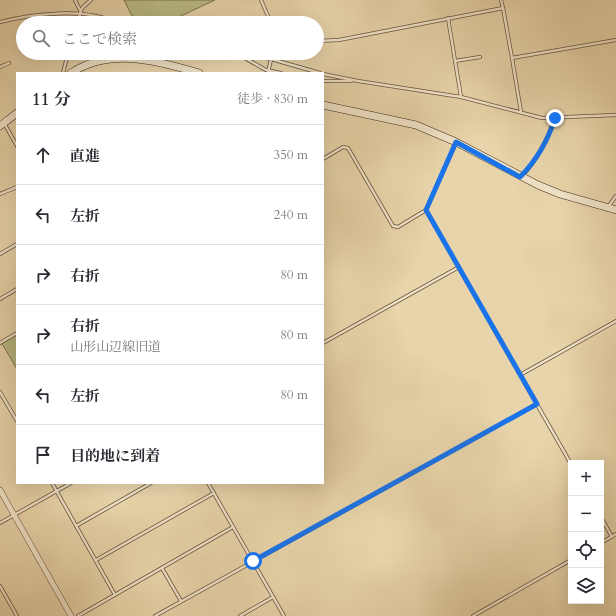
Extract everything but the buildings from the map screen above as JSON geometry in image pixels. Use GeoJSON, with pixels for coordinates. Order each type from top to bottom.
{"type":"FeatureCollection","features":[{"type":"Feature","properties":{"kind":"street"},"geometry":{"type":"LineString","coordinates":[[73,72],[90,63],[103,60]]}},
{"type":"Feature","properties":{"kind":"street"},"geometry":{"type":"LineString","coordinates":[[144,60],[184,71]]}},
{"type":"Feature","properties":{"kind":"street"},"geometry":{"type":"LineString","coordinates":[[324,105],[404,121],[429,129],[520,177],[560,194],[616,210]]}},
{"type":"Feature","properties":{"kind":"street"},"geometry":{"type":"LineString","coordinates":[[2,124],[16,114]]}},
{"type":"Feature","properties":{"kind":"street"},"geometry":{"type":"LineString","coordinates":[[0,490],[71,616]]}},
{"type":"Feature","properties":{"kind":"lane"},"geometry":{"type":"LineString","coordinates":[[75,0],[81,13]]}},
{"type":"Feature","properties":{"kind":"lane"},"geometry":{"type":"LineString","coordinates":[[80,16],[82,8],[91,0]]}},
{"type":"Feature","properties":{"kind":"lane"},"geometry":{"type":"LineString","coordinates":[[260,0],[268,16]]}},
{"type":"Feature","properties":{"kind":"lane"},"geometry":{"type":"LineString","coordinates":[[501,0],[521,112]]}},
{"type":"Feature","properties":{"kind":"lane"},"geometry":{"type":"LineString","coordinates":[[324,41],[339,40],[502,8]]}},
{"type":"Feature","properties":{"kind":"lane"},"geometry":{"type":"LineString","coordinates":[[44,16],[81,13],[98,16]]}},
{"type":"Feature","properties":{"kind":"lane"},"geometry":{"type":"LineString","coordinates":[[448,18],[461,97]]}},
{"type":"Feature","properties":{"kind":"lane"},"geometry":{"type":"LineString","coordinates":[[0,22],[16,19]]}},
{"type":"Feature","properties":{"kind":"lane"},"geometry":{"type":"LineString","coordinates":[[512,58],[616,40]]}},
{"type":"Feature","properties":{"kind":"lane"},"geometry":{"type":"LineString","coordinates":[[456,61],[480,57]]}},
{"type":"Feature","properties":{"kind":"lane"},"geometry":{"type":"LineString","coordinates":[[64,72],[67,60]]}},
{"type":"Feature","properties":{"kind":"lane"},"geometry":{"type":"LineString","coordinates":[[248,60],[268,72],[271,60]]}},
{"type":"Feature","properties":{"kind":"lane"},"geometry":{"type":"LineString","coordinates":[[278,60],[317,72]]}},
{"type":"Feature","properties":{"kind":"lane"},"geometry":{"type":"LineString","coordinates":[[0,67],[9,63]]}},
{"type":"Feature","properties":{"kind":"lane"},"geometry":{"type":"LineString","coordinates":[[324,74],[461,97],[542,118],[616,115]]}},
{"type":"Feature","properties":{"kind":"lane"},"geometry":{"type":"LineString","coordinates":[[324,80],[358,81]]}},
{"type":"Feature","properties":{"kind":"lane"},"geometry":{"type":"LineString","coordinates":[[520,177],[540,153],[550,133],[555,118]]}},
{"type":"Feature","properties":{"kind":"lane"},"geometry":{"type":"LineString","coordinates":[[2,124],[16,145]]}},
{"type":"Feature","properties":{"kind":"lane"},"geometry":{"type":"LineString","coordinates":[[324,157],[343,147],[348,148],[393,226],[398,227],[426,210],[456,142]]}},
{"type":"Feature","properties":{"kind":"lane"},"geometry":{"type":"LineString","coordinates":[[0,194],[16,187]]}},
{"type":"Feature","properties":{"kind":"lane"},"geometry":{"type":"LineString","coordinates":[[608,207],[616,196]]}},
{"type":"Feature","properties":{"kind":"lane"},"geometry":{"type":"LineString","coordinates":[[426,210],[569,460]]}},
{"type":"Feature","properties":{"kind":"lane"},"geometry":{"type":"LineString","coordinates":[[0,254],[16,245]]}},
{"type":"Feature","properties":{"kind":"lane"},"geometry":{"type":"LineString","coordinates":[[324,342],[459,268]]}},
{"type":"Feature","properties":{"kind":"lane"},"geometry":{"type":"LineString","coordinates":[[0,299],[16,290]]}},
{"type":"Feature","properties":{"kind":"lane"},"geometry":{"type":"LineString","coordinates":[[520,375],[616,321]]}},
{"type":"Feature","properties":{"kind":"lane"},"geometry":{"type":"LineString","coordinates":[[0,343],[16,334]]}},
{"type":"Feature","properties":{"kind":"lane"},"geometry":{"type":"LineString","coordinates":[[0,392],[16,419]]}},
{"type":"Feature","properties":{"kind":"lane"},"geometry":{"type":"LineString","coordinates":[[155,616],[537,404]]}},
{"type":"Feature","properties":{"kind":"lane"},"geometry":{"type":"LineString","coordinates":[[53,484],[115,595]]}},
{"type":"Feature","properties":{"kind":"lane"},"geometry":{"type":"LineString","coordinates":[[0,523],[69,484]]}},
{"type":"Feature","properties":{"kind":"lane"},"geometry":{"type":"LineString","coordinates":[[76,526],[150,484]]}},
{"type":"Feature","properties":{"kind":"lane"},"geometry":{"type":"LineString","coordinates":[[209,484],[284,616]]}},
{"type":"Feature","properties":{"kind":"lane"},"geometry":{"type":"LineString","coordinates":[[96,560],[214,493]]}},
{"type":"Feature","properties":{"kind":"lane"},"geometry":{"type":"LineString","coordinates":[[604,522],[612,537]]}},
{"type":"Feature","properties":{"kind":"lane"},"geometry":{"type":"LineString","coordinates":[[78,616],[233,527]]}},
{"type":"Feature","properties":{"kind":"lane"},"geometry":{"type":"LineString","coordinates":[[604,541],[616,534]]}},
{"type":"Feature","properties":{"kind":"lane"},"geometry":{"type":"LineString","coordinates":[[473,616],[568,562]]}},
{"type":"Feature","properties":{"kind":"lane"},"geometry":{"type":"LineString","coordinates":[[162,568],[181,601]]}},
{"type":"Feature","properties":{"kind":"lane"},"geometry":{"type":"LineString","coordinates":[[0,586],[17,616]]}},
{"type":"Feature","properties":{"kind":"lane"},"geometry":{"type":"LineString","coordinates":[[240,616],[273,597]]}},
{"type":"Feature","properties":{"kind":"green space"},"geometry":{"type":"Polygon","coordinates":[[[124,0],[215,0],[181,16],[132,16],[124,0]]]}},
{"type":"Feature","properties":{"kind":"green space"},"geometry":{"type":"Polygon","coordinates":[[[16,334],[16,367],[1,342],[16,334]]]}},
{"type":"Feature","properties":{"kind":"route"},"geometry":{"type":"LineString","coordinates":[[253,561],[537,404],[426,210],[456,142],[520,177],[531,166],[540,153],[550,133],[555,118]]}}]}
